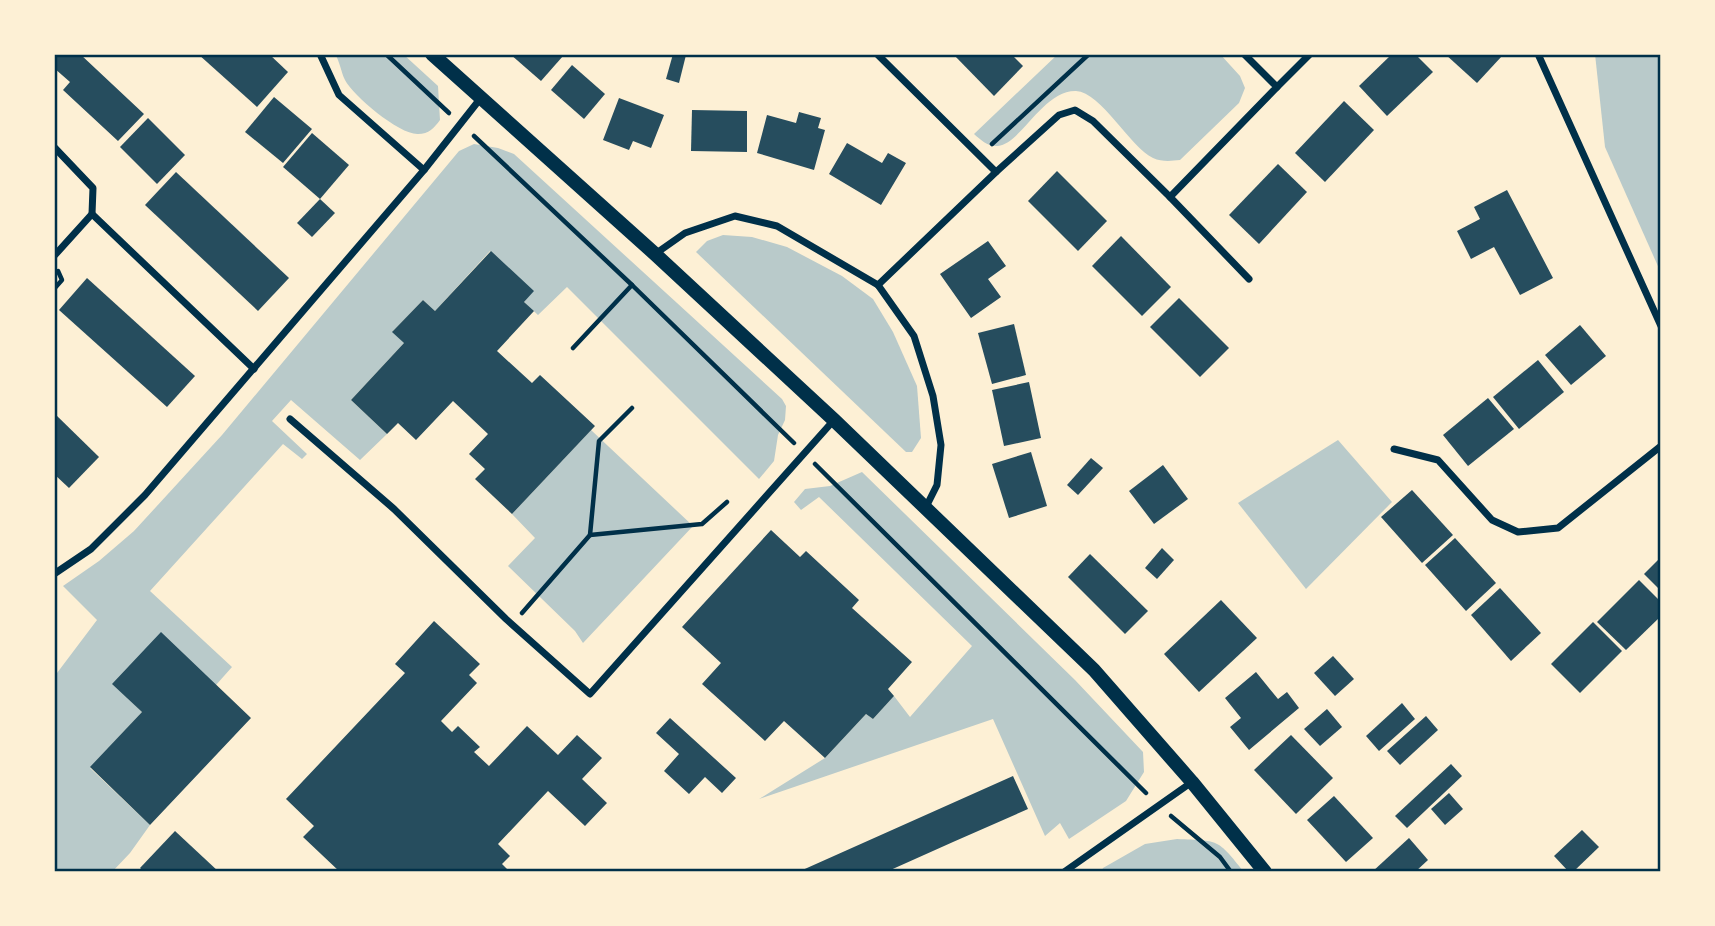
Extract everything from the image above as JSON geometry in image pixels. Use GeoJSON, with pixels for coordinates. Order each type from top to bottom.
{"type":"FeatureCollection","features":[{"type":"Feature","properties":{"kind":"main road"},"geometry":{"type":"LineString","coordinates":[[432,54],[655,254],[834,420],[1094,670],[1192,782],[1265,872]]}},
{"type":"Feature","properties":{"kind":"street"},"geometry":{"type":"LineString","coordinates":[[320,54],[339,95],[424,170]]}},
{"type":"Feature","properties":{"kind":"street"},"geometry":{"type":"LineString","coordinates":[[877,54],[996,172]]}},
{"type":"Feature","properties":{"kind":"street"},"geometry":{"type":"LineString","coordinates":[[1244,54],[1277,87]]}},
{"type":"Feature","properties":{"kind":"street"},"geometry":{"type":"LineString","coordinates":[[1170,197],[1310,54]]}},
{"type":"Feature","properties":{"kind":"street"},"geometry":{"type":"LineString","coordinates":[[1538,54],[1661,326]]}},
{"type":"Feature","properties":{"kind":"street"},"geometry":{"type":"LineString","coordinates":[[54,574],[91,549],[145,495],[424,170],[480,99]]}},
{"type":"Feature","properties":{"kind":"street"},"geometry":{"type":"LineString","coordinates":[[878,285],[1059,115],[1075,110],[1093,121],[1250,279]]}},
{"type":"Feature","properties":{"kind":"street"},"geometry":{"type":"LineString","coordinates":[[54,147],[93,188],[92,214],[54,256]]}},
{"type":"Feature","properties":{"kind":"street"},"geometry":{"type":"LineString","coordinates":[[92,214],[254,369]]}},
{"type":"Feature","properties":{"kind":"street"},"geometry":{"type":"LineString","coordinates":[[655,254],[685,233],[735,216],[777,226],[878,285],[914,336],[933,396],[941,445],[937,485],[926,507]]}},
{"type":"Feature","properties":{"kind":"street"},"geometry":{"type":"LineString","coordinates":[[290,419],[394,509],[512,624],[590,694],[834,420]]}},
{"type":"Feature","properties":{"kind":"street"},"geometry":{"type":"LineString","coordinates":[[1394,449],[1438,460],[1492,520],[1518,531],[1558,528],[1661,446]]}},
{"type":"Feature","properties":{"kind":"street"},"geometry":{"type":"LineString","coordinates":[[1064,872],[1192,782]]}},
{"type":"Feature","properties":{"kind":"path"},"geometry":{"type":"LineString","coordinates":[[386,54],[632,285],[1159,806],[1220,858],[1231,872]]}},
{"type":"Feature","properties":{"kind":"path"},"geometry":{"type":"LineString","coordinates":[[980,156],[1089,54]]}},
{"type":"Feature","properties":{"kind":"path"},"geometry":{"type":"LineString","coordinates":[[54,264],[62,280],[54,289]]}},
{"type":"Feature","properties":{"kind":"path"},"geometry":{"type":"LineString","coordinates":[[573,348],[632,285]]}},
{"type":"Feature","properties":{"kind":"path"},"geometry":{"type":"LineString","coordinates":[[512,624],[590,535],[599,441],[632,408]]}},
{"type":"Feature","properties":{"kind":"path"},"geometry":{"type":"LineString","coordinates":[[590,535],[702,524],[727,502]]}},
{"type":"Feature","properties":{"kind":"shaded area"},"geometry":{"type":"Polygon","coordinates":[[[335,54],[403,54],[438,86],[440,120],[431,130],[418,134],[410,133],[389,122],[350,87],[335,54]]]}},
{"type":"Feature","properties":{"kind":"shaded area"},"geometry":{"type":"Polygon","coordinates":[[[1058,54],[1220,54],[1240,76],[1245,88],[1239,103],[1180,160],[1163,161],[1153,158],[1135,143],[1095,100],[1076,91],[1053,99],[1007,143],[991,145],[974,134],[1058,54]]]}},
{"type":"Feature","properties":{"kind":"shaded area"},"geometry":{"type":"Polygon","coordinates":[[[1595,54],[1661,54],[1661,273],[1605,147],[1595,54]]]}},
{"type":"Feature","properties":{"kind":"shaded area"},"geometry":{"type":"Polygon","coordinates":[[[474,144],[514,154],[782,399],[786,406],[785,420],[778,435],[774,461],[759,479],[567,287],[538,315],[524,302],[533,291],[490,251],[435,311],[423,300],[393,331],[404,343],[351,400],[387,434],[360,460],[291,400],[272,421],[307,454],[302,459],[283,444],[150,591],[232,667],[216,685],[113,684],[142,712],[90,768],[150,825],[112,872],[54,872],[54,677],[97,620],[63,586],[99,561],[134,531],[222,435],[459,151],[474,144]]]}},
{"type":"Feature","properties":{"kind":"shaded area"},"geometry":{"type":"Polygon","coordinates":[[[723,235],[752,237],[787,247],[842,276],[873,299],[893,332],[917,386],[921,438],[912,452],[906,452],[696,252],[707,241],[723,235]]]}},
{"type":"Feature","properties":{"kind":"shaded area"},"geometry":{"type":"Polygon","coordinates":[[[591,430],[693,526],[583,643],[575,631],[508,566],[535,538],[512,514],[591,430]]]}},
{"type":"Feature","properties":{"kind":"shaded area"},"geometry":{"type":"Polygon","coordinates":[[[1338,440],[1392,502],[1306,589],[1238,503],[1338,440]]]}},
{"type":"Feature","properties":{"kind":"shaded area"},"geometry":{"type":"Polygon","coordinates":[[[862,472],[1075,680],[1143,752],[1144,772],[1126,801],[1069,839],[1060,823],[1045,836],[993,719],[759,799],[825,758],[866,714],[873,719],[894,696],[910,717],[972,646],[819,497],[801,510],[794,502],[805,489],[830,486],[862,472]]]}},
{"type":"Feature","properties":{"kind":"shaded area"},"geometry":{"type":"Polygon","coordinates":[[[1177,839],[1210,841],[1222,847],[1244,872],[1101,872],[1103,868],[1145,844],[1177,839]]]}},
{"type":"Feature","properties":{"kind":"building"},"geometry":{"type":"Polygon","coordinates":[[[54,54],[80,54],[144,114],[118,141],[63,90],[70,82],[54,68],[54,54]]]}},
{"type":"Feature","properties":{"kind":"building"},"geometry":{"type":"Polygon","coordinates":[[[198,54],[269,54],[288,72],[257,107],[198,54]]]}},
{"type":"Feature","properties":{"kind":"building"},"geometry":{"type":"Polygon","coordinates":[[[510,54],[561,54],[563,56],[541,81],[510,54]]]}},
{"type":"Feature","properties":{"kind":"building"},"geometry":{"type":"Polygon","coordinates":[[[673,54],[686,55],[679,83],[666,79],[673,54]]]}},
{"type":"Feature","properties":{"kind":"building"},"geometry":{"type":"Polygon","coordinates":[[[953,54],[1011,54],[1023,66],[994,96],[953,54]]]}},
{"type":"Feature","properties":{"kind":"building"},"geometry":{"type":"Polygon","coordinates":[[[1392,54],[1415,54],[1433,72],[1387,116],[1359,86],[1392,54]]]}},
{"type":"Feature","properties":{"kind":"building"},"geometry":{"type":"Polygon","coordinates":[[[1445,54],[1500,54],[1502,56],[1477,83],[1445,54]]]}},
{"type":"Feature","properties":{"kind":"building"},"geometry":{"type":"Polygon","coordinates":[[[572,65],[605,94],[584,119],[551,90],[572,65]]]}},
{"type":"Feature","properties":{"kind":"building"},"geometry":{"type":"Polygon","coordinates":[[[274,97],[312,129],[283,163],[245,132],[274,97]]]}},
{"type":"Feature","properties":{"kind":"building"},"geometry":{"type":"Polygon","coordinates":[[[619,98],[664,115],[651,148],[633,141],[629,150],[603,140],[619,98]]]}},
{"type":"Feature","properties":{"kind":"building"},"geometry":{"type":"Polygon","coordinates":[[[1344,101],[1374,130],[1325,182],[1295,153],[1344,101]]]}},
{"type":"Feature","properties":{"kind":"building"},"geometry":{"type":"Polygon","coordinates":[[[692,110],[747,111],[747,152],[691,151],[692,110]]]}},
{"type":"Feature","properties":{"kind":"building"},"geometry":{"type":"Polygon","coordinates":[[[799,112],[821,118],[818,128],[825,130],[814,170],[757,153],[767,115],[796,123],[799,112]]]}},
{"type":"Feature","properties":{"kind":"building"},"geometry":{"type":"Polygon","coordinates":[[[148,118],[185,155],[157,184],[120,147],[148,118]]]}},
{"type":"Feature","properties":{"kind":"building"},"geometry":{"type":"Polygon","coordinates":[[[312,133],[349,165],[320,199],[283,167],[312,133]]]}},
{"type":"Feature","properties":{"kind":"building"},"geometry":{"type":"Polygon","coordinates":[[[847,143],[882,163],[888,153],[906,163],[881,205],[829,174],[847,143]]]}},
{"type":"Feature","properties":{"kind":"building"},"geometry":{"type":"Polygon","coordinates":[[[1278,164],[1307,192],[1259,244],[1229,215],[1278,164]]]}},
{"type":"Feature","properties":{"kind":"building"},"geometry":{"type":"Polygon","coordinates":[[[1057,171],[1107,221],[1078,251],[1028,201],[1057,171]]]}},
{"type":"Feature","properties":{"kind":"building"},"geometry":{"type":"Polygon","coordinates":[[[176,172],[289,278],[258,311],[145,205],[176,172]]]}},
{"type":"Feature","properties":{"kind":"building"},"geometry":{"type":"Polygon","coordinates":[[[1507,190],[1553,278],[1520,295],[1494,247],[1471,259],[1457,231],[1480,219],[1474,207],[1507,190]]]}},
{"type":"Feature","properties":{"kind":"building"},"geometry":{"type":"Polygon","coordinates":[[[320,199],[335,213],[312,237],[297,223],[320,199]]]}},
{"type":"Feature","properties":{"kind":"building"},"geometry":{"type":"Polygon","coordinates":[[[1121,236],[1171,287],[1142,316],[1092,266],[1121,236]]]}},
{"type":"Feature","properties":{"kind":"building"},"geometry":{"type":"Polygon","coordinates":[[[988,241],[1006,266],[988,279],[1001,297],[971,318],[940,274],[988,241]]]}},
{"type":"Feature","properties":{"kind":"building"},"geometry":{"type":"Polygon","coordinates":[[[491,251],[534,291],[524,302],[534,311],[497,351],[532,383],[540,375],[595,426],[512,514],[475,479],[485,469],[469,454],[488,434],[453,401],[416,440],[398,423],[387,434],[351,400],[404,343],[392,332],[423,300],[435,311],[491,251]]]}},
{"type":"Feature","properties":{"kind":"building"},"geometry":{"type":"Polygon","coordinates":[[[87,278],[195,376],[167,407],[59,310],[87,278]]]}},
{"type":"Feature","properties":{"kind":"building"},"geometry":{"type":"Polygon","coordinates":[[[1179,298],[1229,348],[1200,377],[1150,327],[1179,298]]]}},
{"type":"Feature","properties":{"kind":"building"},"geometry":{"type":"Polygon","coordinates":[[[1014,324],[1026,375],[992,384],[978,333],[1014,324]]]}},
{"type":"Feature","properties":{"kind":"building"},"geometry":{"type":"Polygon","coordinates":[[[1580,325],[1606,356],[1571,385],[1545,355],[1580,325]]]}},
{"type":"Feature","properties":{"kind":"building"},"geometry":{"type":"Polygon","coordinates":[[[1538,360],[1564,392],[1519,429],[1493,397],[1538,360]]]}},
{"type":"Feature","properties":{"kind":"building"},"geometry":{"type":"Polygon","coordinates":[[[1029,382],[1041,438],[1004,446],[992,390],[1029,382]]]}},
{"type":"Feature","properties":{"kind":"building"},"geometry":{"type":"Polygon","coordinates":[[[1488,398],[1514,429],[1468,466],[1443,435],[1488,398]]]}},
{"type":"Feature","properties":{"kind":"building"},"geometry":{"type":"Polygon","coordinates":[[[54,413],[99,457],[69,488],[54,474],[54,413]]]}},
{"type":"Feature","properties":{"kind":"building"},"geometry":{"type":"Polygon","coordinates":[[[1031,452],[1047,506],[1009,518],[992,464],[1031,452]]]}},
{"type":"Feature","properties":{"kind":"building"},"geometry":{"type":"Polygon","coordinates":[[[1091,458],[1103,468],[1078,495],[1067,485],[1091,458]]]}},
{"type":"Feature","properties":{"kind":"building"},"geometry":{"type":"Polygon","coordinates":[[[1163,465],[1188,499],[1154,524],[1129,491],[1163,465]]]}},
{"type":"Feature","properties":{"kind":"building"},"geometry":{"type":"Polygon","coordinates":[[[1412,490],[1453,535],[1422,563],[1381,517],[1412,490]]]}},
{"type":"Feature","properties":{"kind":"building"},"geometry":{"type":"Polygon","coordinates":[[[771,530],[800,557],[806,551],[859,600],[852,608],[912,662],[888,689],[894,696],[873,719],[866,714],[825,758],[784,721],[765,741],[702,684],[721,663],[682,627],[771,530]]]}},
{"type":"Feature","properties":{"kind":"building"},"geometry":{"type":"Polygon","coordinates":[[[1455,538],[1496,583],[1466,611],[1425,565],[1455,538]]]}},
{"type":"Feature","properties":{"kind":"building"},"geometry":{"type":"Polygon","coordinates":[[[1162,548],[1174,560],[1157,579],[1145,568],[1162,548]]]}},
{"type":"Feature","properties":{"kind":"building"},"geometry":{"type":"Polygon","coordinates":[[[1090,554],[1148,611],[1125,634],[1068,577],[1090,554]]]}},
{"type":"Feature","properties":{"kind":"building"},"geometry":{"type":"Polygon","coordinates":[[[1661,557],[1661,591],[1644,574],[1661,557]]]}},
{"type":"Feature","properties":{"kind":"building"},"geometry":{"type":"Polygon","coordinates":[[[1639,580],[1661,602],[1661,616],[1626,650],[1597,622],[1639,580]]]}},
{"type":"Feature","properties":{"kind":"building"},"geometry":{"type":"Polygon","coordinates":[[[1500,588],[1541,633],[1511,661],[1471,615],[1500,588]]]}},
{"type":"Feature","properties":{"kind":"building"},"geometry":{"type":"Polygon","coordinates":[[[1221,600],[1257,638],[1199,692],[1164,654],[1221,600]]]}},
{"type":"Feature","properties":{"kind":"building"},"geometry":{"type":"Polygon","coordinates":[[[434,621],[480,664],[469,675],[477,683],[441,721],[452,732],[458,726],[480,747],[474,752],[489,766],[527,726],[558,755],[577,735],[602,758],[582,779],[607,803],[585,826],[548,791],[498,844],[510,856],[502,864],[510,872],[340,872],[303,837],[314,826],[286,799],[405,673],[395,664],[434,621]]]}},
{"type":"Feature","properties":{"kind":"building"},"geometry":{"type":"Polygon","coordinates":[[[1593,622],[1622,651],[1580,693],[1551,664],[1593,622]]]}},
{"type":"Feature","properties":{"kind":"building"},"geometry":{"type":"Polygon","coordinates":[[[161,632],[251,718],[150,825],[90,767],[142,712],[112,684],[161,632]]]}},
{"type":"Feature","properties":{"kind":"building"},"geometry":{"type":"Polygon","coordinates":[[[1333,656],[1354,679],[1335,696],[1314,673],[1333,656]]]}},
{"type":"Feature","properties":{"kind":"building"},"geometry":{"type":"Polygon","coordinates":[[[1256,672],[1278,699],[1287,692],[1299,708],[1249,750],[1230,727],[1241,718],[1225,698],[1256,672]]]}},
{"type":"Feature","properties":{"kind":"building"},"geometry":{"type":"Polygon","coordinates":[[[1402,703],[1415,719],[1379,751],[1366,736],[1402,703]]]}},
{"type":"Feature","properties":{"kind":"building"},"geometry":{"type":"Polygon","coordinates":[[[1327,709],[1342,727],[1320,746],[1304,729],[1327,709]]]}},
{"type":"Feature","properties":{"kind":"building"},"geometry":{"type":"Polygon","coordinates":[[[1426,716],[1438,730],[1400,765],[1387,751],[1426,716]]]}},
{"type":"Feature","properties":{"kind":"building"},"geometry":{"type":"Polygon","coordinates":[[[670,718],[736,778],[722,793],[705,777],[689,794],[664,771],[679,754],[656,733],[670,718]]]}},
{"type":"Feature","properties":{"kind":"building"},"geometry":{"type":"Polygon","coordinates":[[[1291,735],[1333,778],[1296,814],[1254,770],[1291,735]]]}},
{"type":"Feature","properties":{"kind":"building"},"geometry":{"type":"Polygon","coordinates":[[[1451,764],[1462,776],[1407,828],[1395,816],[1451,764]]]}},
{"type":"Feature","properties":{"kind":"building"},"geometry":{"type":"Polygon","coordinates":[[[1013,776],[1028,809],[886,872],[798,872],[1013,776]]]}},
{"type":"Feature","properties":{"kind":"building"},"geometry":{"type":"Polygon","coordinates":[[[1449,793],[1463,809],[1445,825],[1431,809],[1449,793]]]}},
{"type":"Feature","properties":{"kind":"building"},"geometry":{"type":"Polygon","coordinates":[[[1334,796],[1373,838],[1346,862],[1307,820],[1334,796]]]}},
{"type":"Feature","properties":{"kind":"building"},"geometry":{"type":"Polygon","coordinates":[[[1582,830],[1599,847],[1573,872],[1569,872],[1554,856],[1582,830]]]}},
{"type":"Feature","properties":{"kind":"building"},"geometry":{"type":"Polygon","coordinates":[[[175,831],[219,872],[144,872],[140,868],[175,831]]]}},
{"type":"Feature","properties":{"kind":"building"},"geometry":{"type":"Polygon","coordinates":[[[1409,838],[1428,860],[1415,872],[1372,872],[1409,838]]]}}]}
